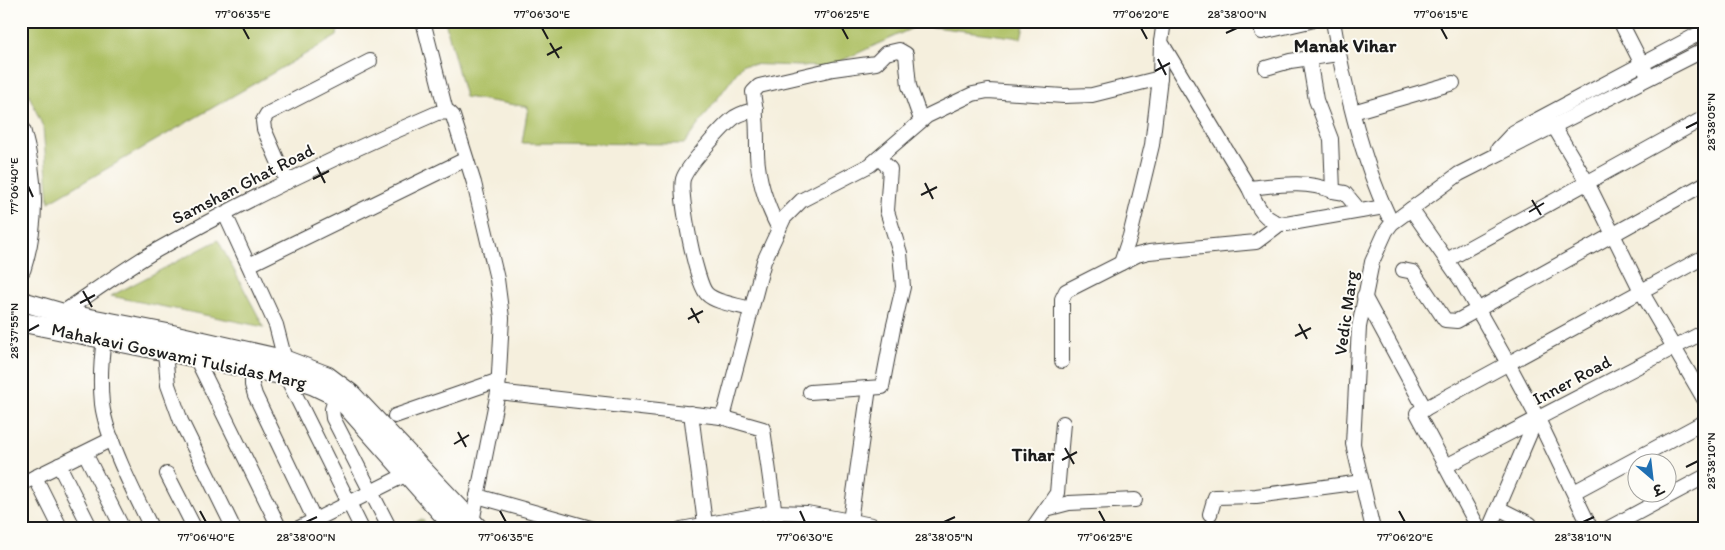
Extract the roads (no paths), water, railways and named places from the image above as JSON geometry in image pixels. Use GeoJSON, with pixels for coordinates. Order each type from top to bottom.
{"type":"FeatureCollection","features":[{"type":"Feature","properties":{"kind":"street"},"geometry":{"type":"LineString","coordinates":[[423,21],[449,112],[466,159],[501,300],[498,386],[477,496],[469,526]]}},
{"type":"Feature","properties":{"kind":"street"},"geometry":{"type":"LineString","coordinates":[[1121,263],[1130,236],[1152,144],[1160,78],[1161,42],[1164,21]]}},
{"type":"Feature","properties":{"kind":"street"},"geometry":{"type":"LineString","coordinates":[[1262,32],[1310,21]]}},
{"type":"Feature","properties":{"kind":"street"},"geometry":{"type":"LineString","coordinates":[[1333,21],[1338,54],[1353,112],[1384,206],[1392,223]]}},
{"type":"Feature","properties":{"kind":"street"},"geometry":{"type":"LineString","coordinates":[[1620,21],[1649,77]]}},
{"type":"Feature","properties":{"kind":"street","name":"Vedic Marg"},"geometry":{"type":"LineString","coordinates":[[1489,158],[1514,132],[1704,31]]}},
{"type":"Feature","properties":{"kind":"street"},"geometry":{"type":"LineString","coordinates":[[1161,42],[1249,188],[1260,212],[1280,224]]}},
{"type":"Feature","properties":{"kind":"street"},"geometry":{"type":"LineString","coordinates":[[779,229],[771,213],[761,180],[753,92],[760,86],[833,69],[876,63],[886,53],[899,50],[906,54],[909,86],[921,120]]}},
{"type":"Feature","properties":{"kind":"street","name":"Vedic Marg"},"geometry":{"type":"LineString","coordinates":[[1373,529],[1353,444],[1359,327],[1372,262],[1386,231],[1392,223],[1459,174],[1704,50]]}},
{"type":"Feature","properties":{"kind":"street"},"geometry":{"type":"LineString","coordinates":[[1266,68],[1309,58],[1338,54]]}},
{"type":"Feature","properties":{"kind":"street"},"geometry":{"type":"LineString","coordinates":[[1309,58],[1316,100],[1331,139],[1333,191]]}},
{"type":"Feature","properties":{"kind":"street"},"geometry":{"type":"LineString","coordinates":[[287,182],[264,129],[263,121],[267,114],[370,61]]}},
{"type":"Feature","properties":{"kind":"street"},"geometry":{"type":"LineString","coordinates":[[721,417],[725,410],[764,261],[784,218],[802,200],[879,158],[921,120],[938,110],[981,92],[1064,96],[1092,95],[1160,78]]}},
{"type":"Feature","properties":{"kind":"street"},"geometry":{"type":"LineString","coordinates":[[1353,112],[1453,83]]}},
{"type":"Feature","properties":{"kind":"street"},"geometry":{"type":"LineString","coordinates":[[750,309],[714,299],[706,294],[702,287],[690,240],[681,188],[691,163],[734,118],[747,111],[756,110]]}},
{"type":"Feature","properties":{"kind":"street","name":"Samshan Ghat Road"},"geometry":{"type":"LineString","coordinates":[[62,313],[156,251],[225,214],[339,156],[449,112]]}},
{"type":"Feature","properties":{"kind":"street"},"geometry":{"type":"LineString","coordinates":[[1447,260],[1704,118]]}},
{"type":"Feature","properties":{"kind":"street"},"geometry":{"type":"LineString","coordinates":[[1553,125],[1587,182],[1641,291],[1704,399]]}},
{"type":"Feature","properties":{"kind":"street"},"geometry":{"type":"LineString","coordinates":[[21,131],[32,178],[33,207],[26,253],[21,269]]}},
{"type":"Feature","properties":{"kind":"street"},"geometry":{"type":"LineString","coordinates":[[810,392],[882,387],[893,329],[904,287],[900,253],[888,211],[890,169],[879,158]]}},
{"type":"Feature","properties":{"kind":"street"},"geometry":{"type":"LineString","coordinates":[[248,265],[466,159]]}},
{"type":"Feature","properties":{"kind":"street"},"geometry":{"type":"LineString","coordinates":[[1249,188],[1296,183],[1316,184],[1346,194],[1360,211]]}},
{"type":"Feature","properties":{"kind":"street"},"geometry":{"type":"LineString","coordinates":[[1403,270],[1413,272],[1441,316],[1448,322],[1457,321],[1704,184]]}},
{"type":"Feature","properties":{"kind":"street"},"geometry":{"type":"LineString","coordinates":[[1062,361],[1064,293],[1121,263],[1149,252],[1256,242],[1280,224],[1384,206]]}},
{"type":"Feature","properties":{"kind":"street"},"geometry":{"type":"LineString","coordinates":[[1411,209],[1447,260],[1509,365],[1538,417],[1591,529]]}},
{"type":"Feature","properties":{"kind":"street"},"geometry":{"type":"LineString","coordinates":[[225,214],[276,324],[285,368],[362,529]]}},
{"type":"Feature","properties":{"kind":"street"},"geometry":{"type":"LineString","coordinates":[[1479,529],[1417,413],[1509,365],[1704,257]]}},
{"type":"Feature","properties":{"kind":"street"},"geometry":{"type":"LineString","coordinates":[[1364,296],[1424,409]]}},
{"type":"Feature","properties":{"kind":"street","name":"Mahakavi Goswami Tulsidas Marg"},"geometry":{"type":"LineString","coordinates":[[21,301],[62,313],[170,334],[285,368],[327,376],[351,394],[469,526]]}},
{"type":"Feature","properties":{"kind":"street","name":"Mahakavi Goswami Tulsidas Marg"},"geometry":{"type":"LineString","coordinates":[[21,322],[252,369],[285,368],[336,396],[407,474],[469,526]]}},
{"type":"Feature","properties":{"kind":"street","name":"Inner Road"},"geometry":{"type":"LineString","coordinates":[[1489,529],[1538,417],[1704,332]]}},
{"type":"Feature","properties":{"kind":"street"},"geometry":{"type":"LineString","coordinates":[[104,339],[102,404],[112,439],[152,529]]}},
{"type":"Feature","properties":{"kind":"street"},"geometry":{"type":"LineString","coordinates":[[165,352],[168,385],[181,421],[234,529]]}},
{"type":"Feature","properties":{"kind":"street"},"geometry":{"type":"LineString","coordinates":[[196,358],[280,529]]}},
{"type":"Feature","properties":{"kind":"street"},"geometry":{"type":"LineString","coordinates":[[252,369],[252,385],[255,396],[317,524]]}},
{"type":"Feature","properties":{"kind":"street"},"geometry":{"type":"LineString","coordinates":[[395,416],[498,386],[721,417],[763,429],[777,529]]}},
{"type":"Feature","properties":{"kind":"street"},"geometry":{"type":"LineString","coordinates":[[849,525],[869,388]]}},
{"type":"Feature","properties":{"kind":"street"},"geometry":{"type":"LineString","coordinates":[[336,396],[332,409],[333,418],[390,529]]}},
{"type":"Feature","properties":{"kind":"street"},"geometry":{"type":"LineString","coordinates":[[691,413],[706,524]]}},
{"type":"Feature","properties":{"kind":"street"},"geometry":{"type":"LineString","coordinates":[[1446,466],[1538,417]]}},
{"type":"Feature","properties":{"kind":"street"},"geometry":{"type":"LineString","coordinates":[[1574,492],[1704,422]]}},
{"type":"Feature","properties":{"kind":"street"},"geometry":{"type":"LineString","coordinates":[[1032,529],[1057,493],[1063,423]]}},
{"type":"Feature","properties":{"kind":"street"},"geometry":{"type":"LineString","coordinates":[[21,484],[112,439]]}},
{"type":"Feature","properties":{"kind":"street"},"geometry":{"type":"LineString","coordinates":[[85,453],[123,529]]}},
{"type":"Feature","properties":{"kind":"street"},"geometry":{"type":"LineString","coordinates":[[59,465],[91,529]]}},
{"type":"Feature","properties":{"kind":"street"},"geometry":{"type":"LineString","coordinates":[[167,474],[195,529]]}},
{"type":"Feature","properties":{"kind":"street"},"geometry":{"type":"LineString","coordinates":[[297,529],[317,524],[349,503],[407,474]]}},
{"type":"Feature","properties":{"kind":"street"},"geometry":{"type":"LineString","coordinates":[[35,477],[61,529]]}},
{"type":"Feature","properties":{"kind":"street"},"geometry":{"type":"LineString","coordinates":[[1607,529],[1704,477]]}},
{"type":"Feature","properties":{"kind":"street"},"geometry":{"type":"LineString","coordinates":[[1210,514],[1215,497],[1256,496],[1362,482]]}},
{"type":"Feature","properties":{"kind":"street"},"geometry":{"type":"LineString","coordinates":[[477,496],[594,529]]}},
{"type":"Feature","properties":{"kind":"street"},"geometry":{"type":"LineString","coordinates":[[1046,508],[1069,503],[1135,500]]}},
{"type":"Feature","properties":{"kind":"street"},"geometry":{"type":"LineString","coordinates":[[1498,508],[1530,524]]}},
{"type":"Feature","properties":{"kind":"street"},"geometry":{"type":"LineString","coordinates":[[681,529],[775,512],[807,513],[849,525],[872,525],[875,529]]}},
{"type":"Feature","properties":{"kind":"district","name":"Manak Vihar"},"geometry":{"type":"Point","coordinates":[1345,45]}},
{"type":"Feature","properties":{"kind":"district","name":"Tihar"},"geometry":{"type":"Point","coordinates":[1033,454]}}]}
